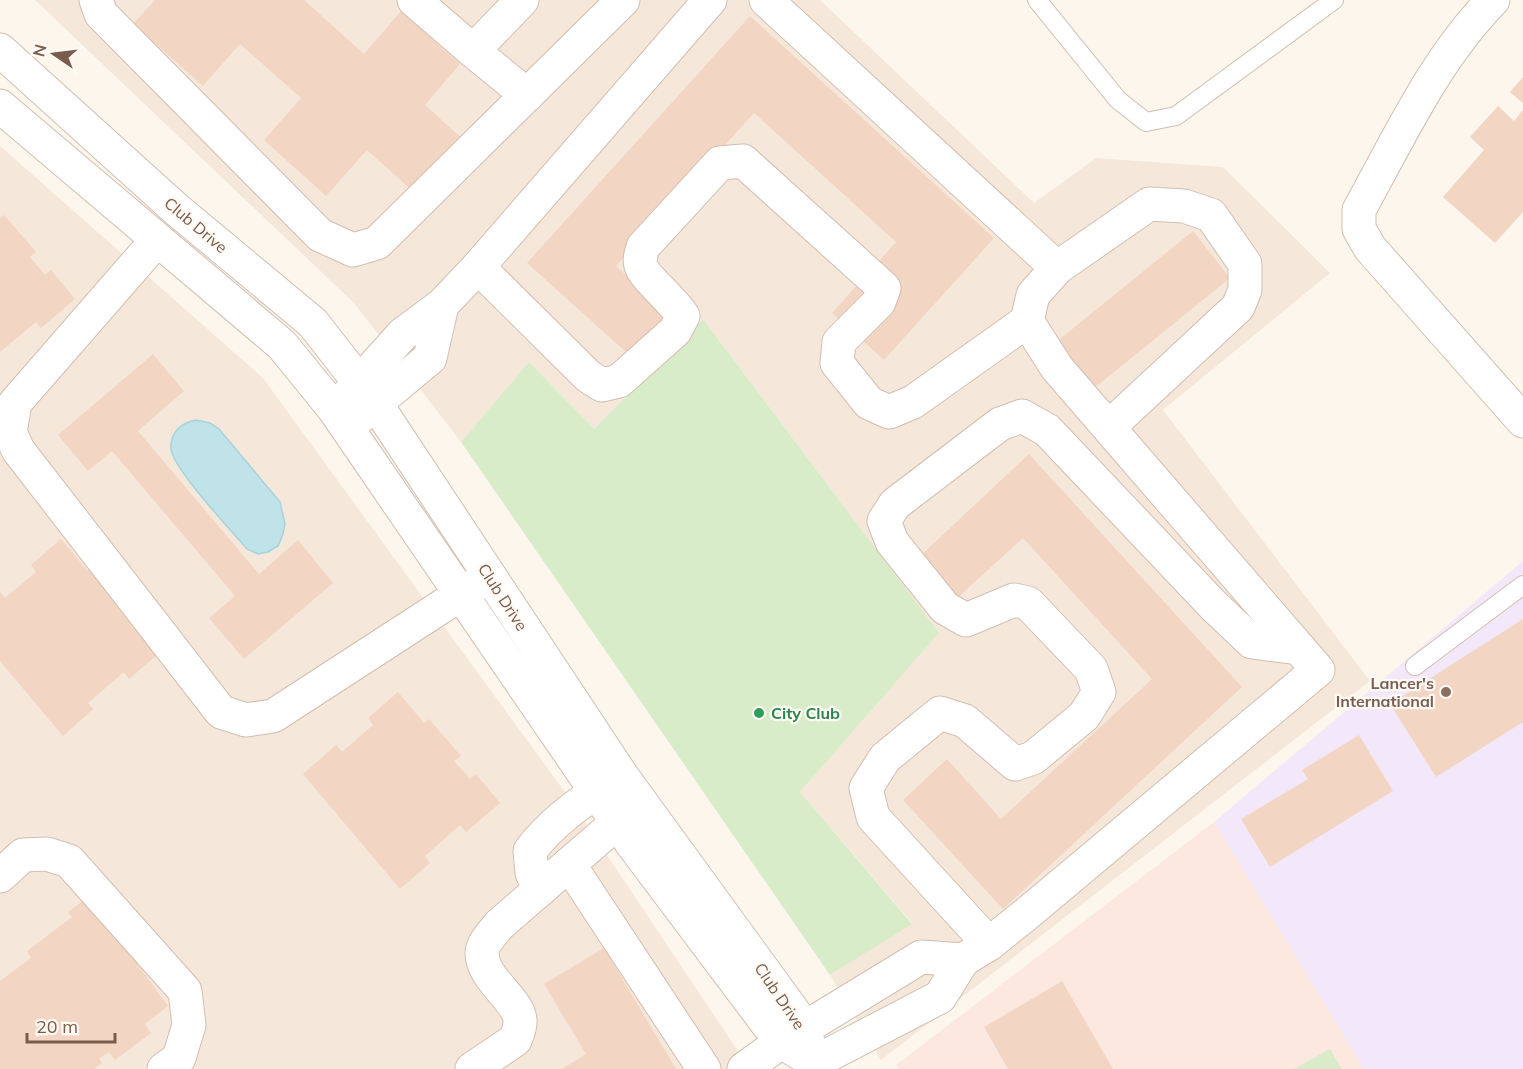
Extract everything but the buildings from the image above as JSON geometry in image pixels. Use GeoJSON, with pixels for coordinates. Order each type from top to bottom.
{"type":"FeatureCollection","features":[{"type":"Feature","properties":{"kind":"street"},"geometry":{"type":"LineString","coordinates":[[96,0],[101,14],[320,235],[353,250],[377,243],[623,0]]}},
{"type":"Feature","properties":{"kind":"street"},"geometry":{"type":"LineString","coordinates":[[414,0],[527,95]]}},
{"type":"Feature","properties":{"kind":"street"},"geometry":{"type":"LineString","coordinates":[[473,51],[522,0]]}},
{"type":"Feature","properties":{"kind":"street"},"geometry":{"type":"LineString","coordinates":[[341,419],[367,393],[403,334],[442,305],[478,267],[710,0]]}},
{"type":"Feature","properties":{"kind":"street"},"geometry":{"type":"LineString","coordinates":[[766,0],[1057,268]]}},
{"type":"Feature","properties":{"kind":"street"},"geometry":{"type":"LineString","coordinates":[[1493,0],[1478,15],[1432,79],[1359,210],[1359,229],[1370,248],[1523,421]]}},
{"type":"Feature","properties":{"kind":"street","name":"Club Drive"},"geometry":{"type":"LineString","coordinates":[[0,50],[176,209],[313,323],[367,393],[490,576],[619,798]]}},
{"type":"Feature","properties":{"kind":"street","name":"Club Drive"},"geometry":{"type":"LineString","coordinates":[[0,106],[282,345],[341,419],[461,595],[619,798],[801,1022],[792,1035],[818,1066]]}},
{"type":"Feature","properties":{"kind":"street"},"geometry":{"type":"LineString","coordinates":[[478,267],[588,376],[602,385],[619,381],[675,331],[682,316],[677,306],[641,269],[639,258],[643,247],[720,163],[744,161],[884,288],[879,302],[839,342],[837,363],[869,403],[889,412],[913,402],[1027,321],[1033,296],[1057,268],[1149,204],[1184,206],[1211,215],[1245,264],[1245,290],[1238,307],[1109,427]]}},
{"type":"Feature","properties":{"kind":"street"},"geometry":{"type":"LineString","coordinates":[[157,240],[15,403],[10,432],[18,450],[221,712],[246,720],[273,717],[490,576]]}},
{"type":"Feature","properties":{"kind":"street"},"geometry":{"type":"LineString","coordinates":[[818,1066],[940,997],[976,952],[1318,670],[1057,368],[1027,321]]}},
{"type":"Feature","properties":{"kind":"street"},"geometry":{"type":"LineString","coordinates":[[976,952],[873,817],[866,788],[885,758],[940,713],[965,721],[1015,764],[1033,758],[1084,716],[1099,692],[1090,669],[1028,603],[1014,600],[966,620],[945,608],[892,542],[884,521],[895,504],[1000,424],[1022,416],[1047,430],[1205,597],[1252,642],[1299,648]]}},
{"type":"Feature","properties":{"kind":"street"},"geometry":{"type":"LineString","coordinates":[[472,1069],[515,1040],[521,1020],[518,1012],[487,972],[482,952],[487,942],[499,925],[569,864],[619,798]]}},
{"type":"Feature","properties":{"kind":"street"},"geometry":{"type":"LineString","coordinates":[[540,890],[532,873],[530,851],[542,835],[619,798]]}},
{"type":"Feature","properties":{"kind":"street"},"geometry":{"type":"LineString","coordinates":[[0,876],[23,855],[47,854],[69,861],[185,991],[189,1025],[179,1058],[164,1069]]}},
{"type":"Feature","properties":{"kind":"street"},"geometry":{"type":"LineString","coordinates":[[569,864],[704,1069]]}},
{"type":"Feature","properties":{"kind":"street"},"geometry":{"type":"LineString","coordinates":[[744,1069],[792,1035],[921,957],[976,952]]}},
{"type":"Feature","properties":{"kind":"lane"},"geometry":{"type":"LineString","coordinates":[[1036,0],[1118,100],[1146,122],[1176,116],[1334,0]]}},
{"type":"Feature","properties":{"kind":"lane"},"geometry":{"type":"LineString","coordinates":[[1416,666],[1523,585]]}},
{"type":"Feature","properties":{"kind":"shaded area"},"geometry":{"type":"Polygon","coordinates":[[[35,0],[820,0],[1034,203],[1096,158],[1223,167],[1330,273],[1163,410],[1370,681],[881,1060],[830,975],[912,923],[800,792],[939,633],[703,319],[594,429],[529,362],[461,442],[354,303],[35,0]]]}},
{"type":"Feature","properties":{"kind":"shaded area"},"geometry":{"type":"Polygon","coordinates":[[[0,146],[263,378],[564,791],[750,1069],[0,1069],[0,146]]]}},
{"type":"Feature","properties":{"kind":"shaded area","name":"Lancer's International"},"geometry":{"type":"Polygon","coordinates":[[[1523,561],[1523,1069],[1364,1069],[1214,822],[1523,561]]]}},
{"type":"Feature","properties":{"kind":"shaded area"},"geometry":{"type":"Polygon","coordinates":[[[1214,822],[1364,1069],[899,1069],[896,1065],[1214,822]]]}},
{"type":"Feature","properties":{"kind":"green space","name":"City Club"},"geometry":{"type":"Polygon","coordinates":[[[703,319],[939,633],[800,792],[912,924],[830,975],[461,442],[529,362],[594,429],[703,319]]]}},
{"type":"Feature","properties":{"kind":"green space"},"geometry":{"type":"Polygon","coordinates":[[[1330,1049],[1342,1069],[1294,1069],[1330,1049]]]}},
{"type":"Feature","properties":{"kind":"water"},"geometry":{"type":"Polygon","coordinates":[[[196,420],[210,423],[219,429],[280,502],[285,524],[283,534],[278,546],[268,552],[258,554],[247,549],[216,514],[174,458],[171,449],[172,438],[181,426],[196,420]]]}},
{"type":"Feature","properties":{"kind":"place","name":"Lancer's International"},"geometry":{"type":"Point","coordinates":[1446,692]}},
{"type":"Feature","properties":{"kind":"place","name":"City Club"},"geometry":{"type":"Point","coordinates":[759,713]}}]}
